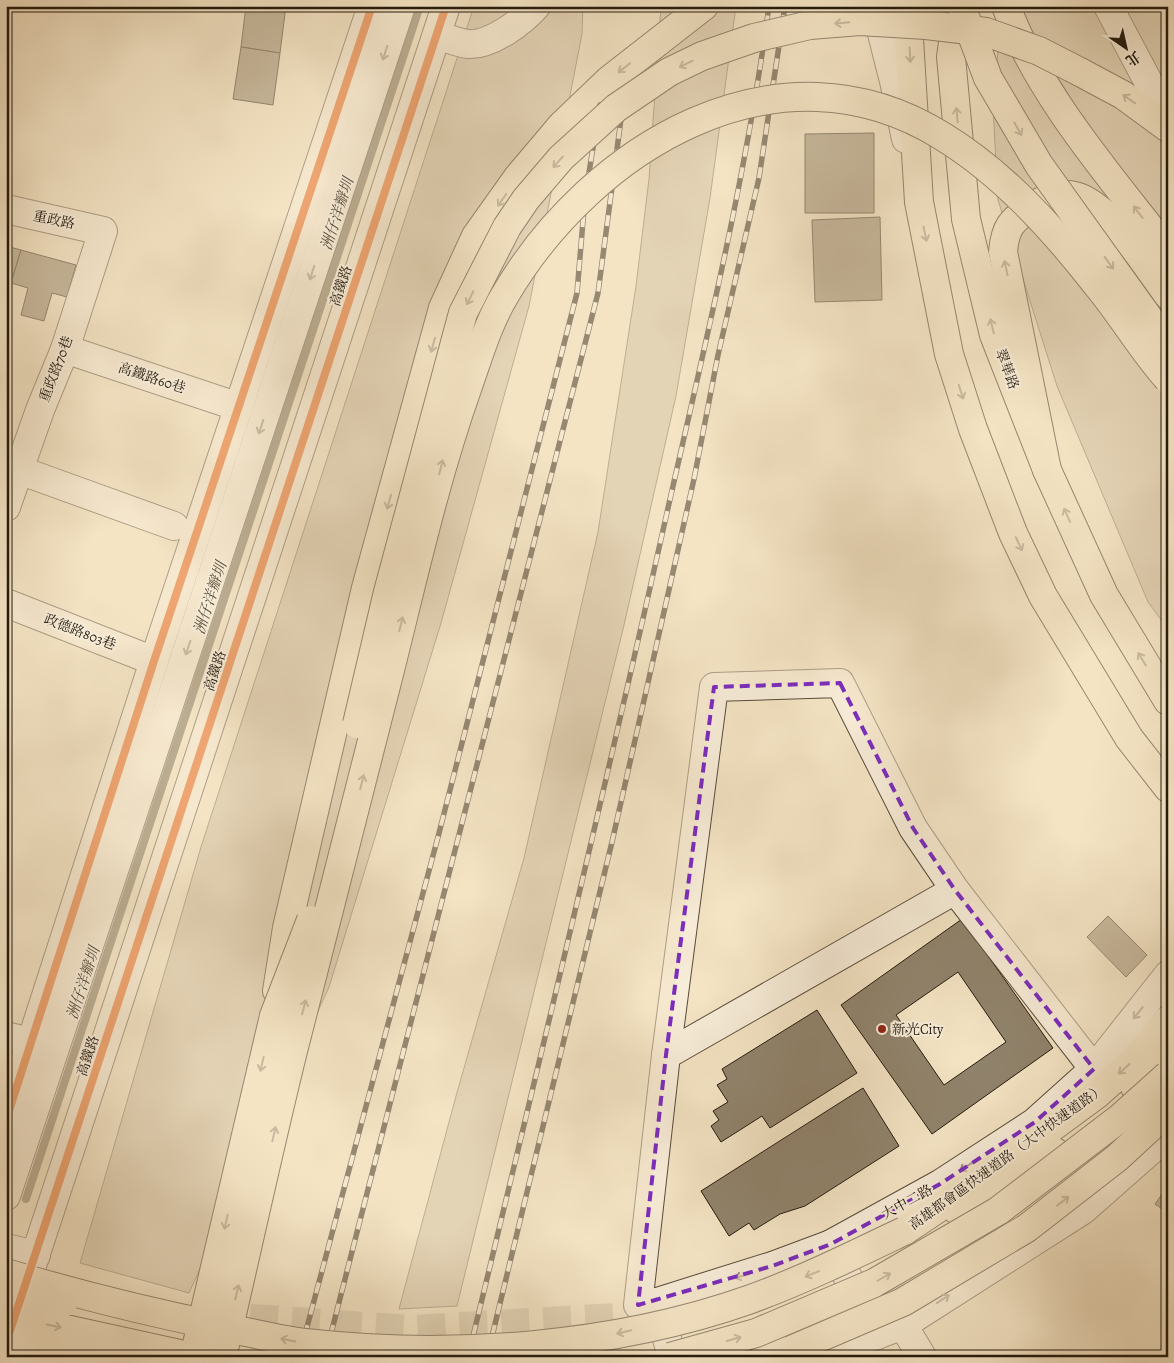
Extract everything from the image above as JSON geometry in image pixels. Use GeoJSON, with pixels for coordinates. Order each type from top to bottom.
{"type":"FeatureCollection","features":[{"type":"Feature","properties":{"kind":"main road"},"geometry":{"type":"LineString","coordinates":[[6,1316],[194,1357],[274,1016],[287,928],[366,588],[443,308],[476,236],[518,177],[562,125],[609,80],[704,6]]}},
{"type":"Feature","properties":{"kind":"main road"},"geometry":{"type":"LineString","coordinates":[[907,6],[919,202],[949,354],[973,428],[1013,533],[1043,596],[1087,672],[1129,738],[1168,788]]}},
{"type":"Feature","properties":{"kind":"main road"},"geometry":{"type":"LineString","coordinates":[[960,6],[988,78],[1039,165],[1168,345]]}},
{"type":"Feature","properties":{"kind":"main road","name":"翠華路"},"geometry":{"type":"LineString","coordinates":[[960,6],[951,57],[966,219],[994,335],[1047,470],[1104,595],[1168,700]]}},
{"type":"Feature","properties":{"kind":"main road"},"geometry":{"type":"LineString","coordinates":[[1006,6],[1015,32],[1043,80],[1086,145],[1168,251]]}},
{"type":"Feature","properties":{"kind":"main road"},"geometry":{"type":"LineString","coordinates":[[274,1016],[309,927],[388,592],[463,313],[507,226],[526,199],[561,158],[616,108],[669,72],[702,56],[754,38],[810,26],[860,22],[926,25],[986,32],[1039,51],[1106,86],[1123,95],[1168,128]]}},
{"type":"Feature","properties":{"kind":"main road"},"geometry":{"type":"LineString","coordinates":[[222,1357],[292,1054],[444,454],[488,330],[502,299],[559,218],[610,171],[656,140],[695,120],[736,106],[774,99],[813,96],[856,101],[896,112],[940,134],[996,176],[1050,229],[1098,285],[1168,379]]}},
{"type":"Feature","properties":{"kind":"main road"},"geometry":{"type":"LineString","coordinates":[[1047,470],[1003,252],[1004,234],[1014,220],[1045,199],[1062,194],[1075,196],[1091,203],[1104,214],[1168,295]]}},
{"type":"Feature","properties":{"kind":"main road","name":"高雄都會區快速道路（大中快速道路）"},"geometry":{"type":"LineString","coordinates":[[6,1273],[139,1310],[303,1343],[409,1351],[511,1348],[617,1333],[750,1299],[826,1268],[904,1231],[986,1176],[1096,1095],[1134,1061],[1168,1020]]}},
{"type":"Feature","properties":{"kind":"main road"},"geometry":{"type":"LineString","coordinates":[[904,1231],[995,1194],[1074,1139],[1168,1059]]}},
{"type":"Feature","properties":{"kind":"main road"},"geometry":{"type":"LineString","coordinates":[[671,1357],[756,1333],[874,1283],[998,1211],[1120,1118],[1168,1075]]}},
{"type":"Feature","properties":{"kind":"main road"},"geometry":{"type":"LineString","coordinates":[[764,1357],[790,1354],[903,1302],[1027,1228],[1118,1158],[1168,1112]]}},
{"type":"Feature","properties":{"kind":"main road"},"geometry":{"type":"LineString","coordinates":[[6,1297],[139,1310]]}},
{"type":"Feature","properties":{"kind":"main road"},"geometry":{"type":"LineString","coordinates":[[6,1338],[94,1357]]}},
{"type":"Feature","properties":{"kind":"street"},"geometry":{"type":"LineString","coordinates":[[6,1120],[18,1039],[154,661],[372,6]]}},
{"type":"Feature","properties":{"kind":"street"},"geometry":{"type":"LineString","coordinates":[[6,1196],[401,6]]}},
{"type":"Feature","properties":{"kind":"street","name":"高鐵路"},"geometry":{"type":"LineString","coordinates":[[6,1344],[446,6]]}},
{"type":"Feature","properties":{"kind":"street"},"geometry":{"type":"LineString","coordinates":[[437,35],[467,44],[477,44],[507,30],[536,6]]}},
{"type":"Feature","properties":{"kind":"street"},"geometry":{"type":"LineString","coordinates":[[875,6],[894,81],[919,202]]}},
{"type":"Feature","properties":{"kind":"street"},"geometry":{"type":"LineString","coordinates":[[1108,6],[1168,119]]}},
{"type":"Feature","properties":{"kind":"street","name":"重政路"},"geometry":{"type":"LineString","coordinates":[[6,209],[103,230]]}},
{"type":"Feature","properties":{"kind":"street","name":"重政路70巷"},"geometry":{"type":"LineString","coordinates":[[6,507],[65,349],[103,230]]}},
{"type":"Feature","properties":{"kind":"street","name":"高鐵路60巷"},"geometry":{"type":"LineString","coordinates":[[65,349],[238,407]]}},
{"type":"Feature","properties":{"kind":"street"},"geometry":{"type":"LineString","coordinates":[[19,470],[174,526]]}},
{"type":"Feature","properties":{"kind":"street","name":"政德路803巷"},"geometry":{"type":"LineString","coordinates":[[6,603],[154,661]]}},
{"type":"Feature","properties":{"kind":"street"},"geometry":{"type":"LineString","coordinates":[[671,1357],[648,1304],[666,1055],[714,687],[840,683],[914,828],[955,890],[1094,1069]]}},
{"type":"Feature","properties":{"kind":"street"},"geometry":{"type":"LineString","coordinates":[[666,1055],[955,890]]}},
{"type":"Feature","properties":{"kind":"street","name":"大中二路"},"geometry":{"type":"LineString","coordinates":[[648,1304],[772,1266],[831,1244],[940,1184],[1035,1122],[1094,1069],[1168,975]]}},
{"type":"Feature","properties":{"kind":"street"},"geometry":{"type":"LineString","coordinates":[[790,1354],[878,1335],[902,1325],[1083,1210],[1168,1135]]}},
{"type":"Feature","properties":{"kind":"street"},"geometry":{"type":"LineString","coordinates":[[831,1244],[878,1335]]}},
{"type":"Feature","properties":{"kind":"street"},"geometry":{"type":"LineString","coordinates":[[6,1248],[36,1255]]}},
{"type":"Feature","properties":{"kind":"street"},"geometry":{"type":"LineString","coordinates":[[902,1325],[922,1357]]}},
{"type":"Feature","properties":{"kind":"highlighted area"},"geometry":{"type":"Polygon","coordinates":[[[840,683],[913,828],[955,890],[1094,1069],[1035,1122],[940,1184],[831,1244],[772,1266],[638,1305],[666,1055],[714,687],[840,683]]]}},
{"type":"Feature","properties":{"kind":"shaded area"},"geometry":{"type":"Polygon","coordinates":[[[474,6],[583,6],[582,34],[529,306],[441,623],[329,987],[189,1293],[80,1263],[201,847],[474,6]]]}},
{"type":"Feature","properties":{"kind":"shaded area"},"geometry":{"type":"Polygon","coordinates":[[[661,6],[736,6],[710,198],[676,396],[624,625],[457,1306],[399,1309],[456,1096],[524,858],[598,532],[636,286],[649,179],[661,6]]]}},
{"type":"Feature","properties":{"kind":"shaded area"},"geometry":{"type":"Polygon","coordinates":[[[1002,6],[1168,6],[1168,629],[1148,602],[1057,386],[998,200],[993,106],[1002,6]]]}},
{"type":"Feature","properties":{"kind":"building"},"geometry":{"type":"Polygon","coordinates":[[[246,6],[286,6],[280,53],[241,47],[246,6]]]}},
{"type":"Feature","properties":{"kind":"building"},"geometry":{"type":"Polygon","coordinates":[[[241,47],[280,53],[273,105],[233,99],[241,47]]]}},
{"type":"Feature","properties":{"kind":"building"},"geometry":{"type":"Polygon","coordinates":[[[874,133],[874,213],[805,213],[805,134],[874,133]]]}},
{"type":"Feature","properties":{"kind":"building"},"geometry":{"type":"Polygon","coordinates":[[[880,217],[882,300],[815,302],[812,220],[880,217]]]}},
{"type":"Feature","properties":{"kind":"building"},"geometry":{"type":"Polygon","coordinates":[[[6,246],[21,250],[11,283],[6,282],[6,246]]]}},
{"type":"Feature","properties":{"kind":"building"},"geometry":{"type":"Polygon","coordinates":[[[21,250],[76,265],[67,297],[52,293],[44,321],[21,315],[28,288],[11,283],[21,250]]]}},
{"type":"Feature","properties":{"kind":"building"},"geometry":{"type":"Polygon","coordinates":[[[1108,916],[1147,955],[1126,977],[1087,937],[1108,916]]]}},
{"type":"Feature","properties":{"kind":"building","name":"新光City"},"geometry":{"type":"Polygon","coordinates":[[[962,919],[1053,1048],[932,1134],[841,1005],[962,919]],[[958,972],[896,1015],[944,1085],[1006,1042],[958,972]]]}},
{"type":"Feature","properties":{"kind":"building"},"geometry":{"type":"Polygon","coordinates":[[[817,1010],[857,1073],[770,1128],[762,1116],[721,1142],[711,1126],[719,1120],[713,1111],[728,1102],[717,1085],[727,1079],[722,1069],[817,1010]]]}},
{"type":"Feature","properties":{"kind":"building"},"geometry":{"type":"Polygon","coordinates":[[[863,1088],[899,1146],[805,1206],[780,1214],[754,1230],[749,1223],[729,1236],[701,1191],[863,1088]]]}},
{"type":"Feature","properties":{"kind":"building"},"geometry":{"type":"Polygon","coordinates":[[[1168,1186],[1168,1213],[1155,1204],[1168,1186]]]}},
{"type":"Feature","properties":{"kind":"waterway","name":"洲仔洋瓣圳"},"geometry":{"type":"LineString","coordinates":[[26,1199],[420,6]]}},
{"type":"Feature","properties":{"kind":"tunnel"},"geometry":{"type":"LineString","coordinates":[[208,1315],[411,1329],[632,1316],[665,1305]]}},
{"type":"Feature","properties":{"kind":"railway"},"geometry":{"type":"LineString","coordinates":[[468,1357],[594,832],[709,327],[749,135],[769,6]]}},
{"type":"Feature","properties":{"kind":"railway"},"geometry":{"type":"LineString","coordinates":[[487,1357],[612,842],[694,479],[718,355],[759,178],[785,6]]}},
{"type":"Feature","properties":{"kind":"railway"},"geometry":{"type":"LineString","coordinates":[[325,1357],[598,293],[623,104]]}},
{"type":"Feature","properties":{"kind":"railway"},"geometry":{"type":"LineString","coordinates":[[299,1357],[438,837],[577,293],[585,197],[600,105]]}},
{"type":"Feature","properties":{"kind":"cycle path"},"geometry":{"type":"LineString","coordinates":[[6,1120],[154,661],[372,6]]}},
{"type":"Feature","properties":{"kind":"cycle path"},"geometry":{"type":"LineString","coordinates":[[6,1343],[446,6]]}},
{"type":"Feature","properties":{"kind":"place","name":"新光City"},"geometry":{"type":"Point","coordinates":[882,1029]}}]}
